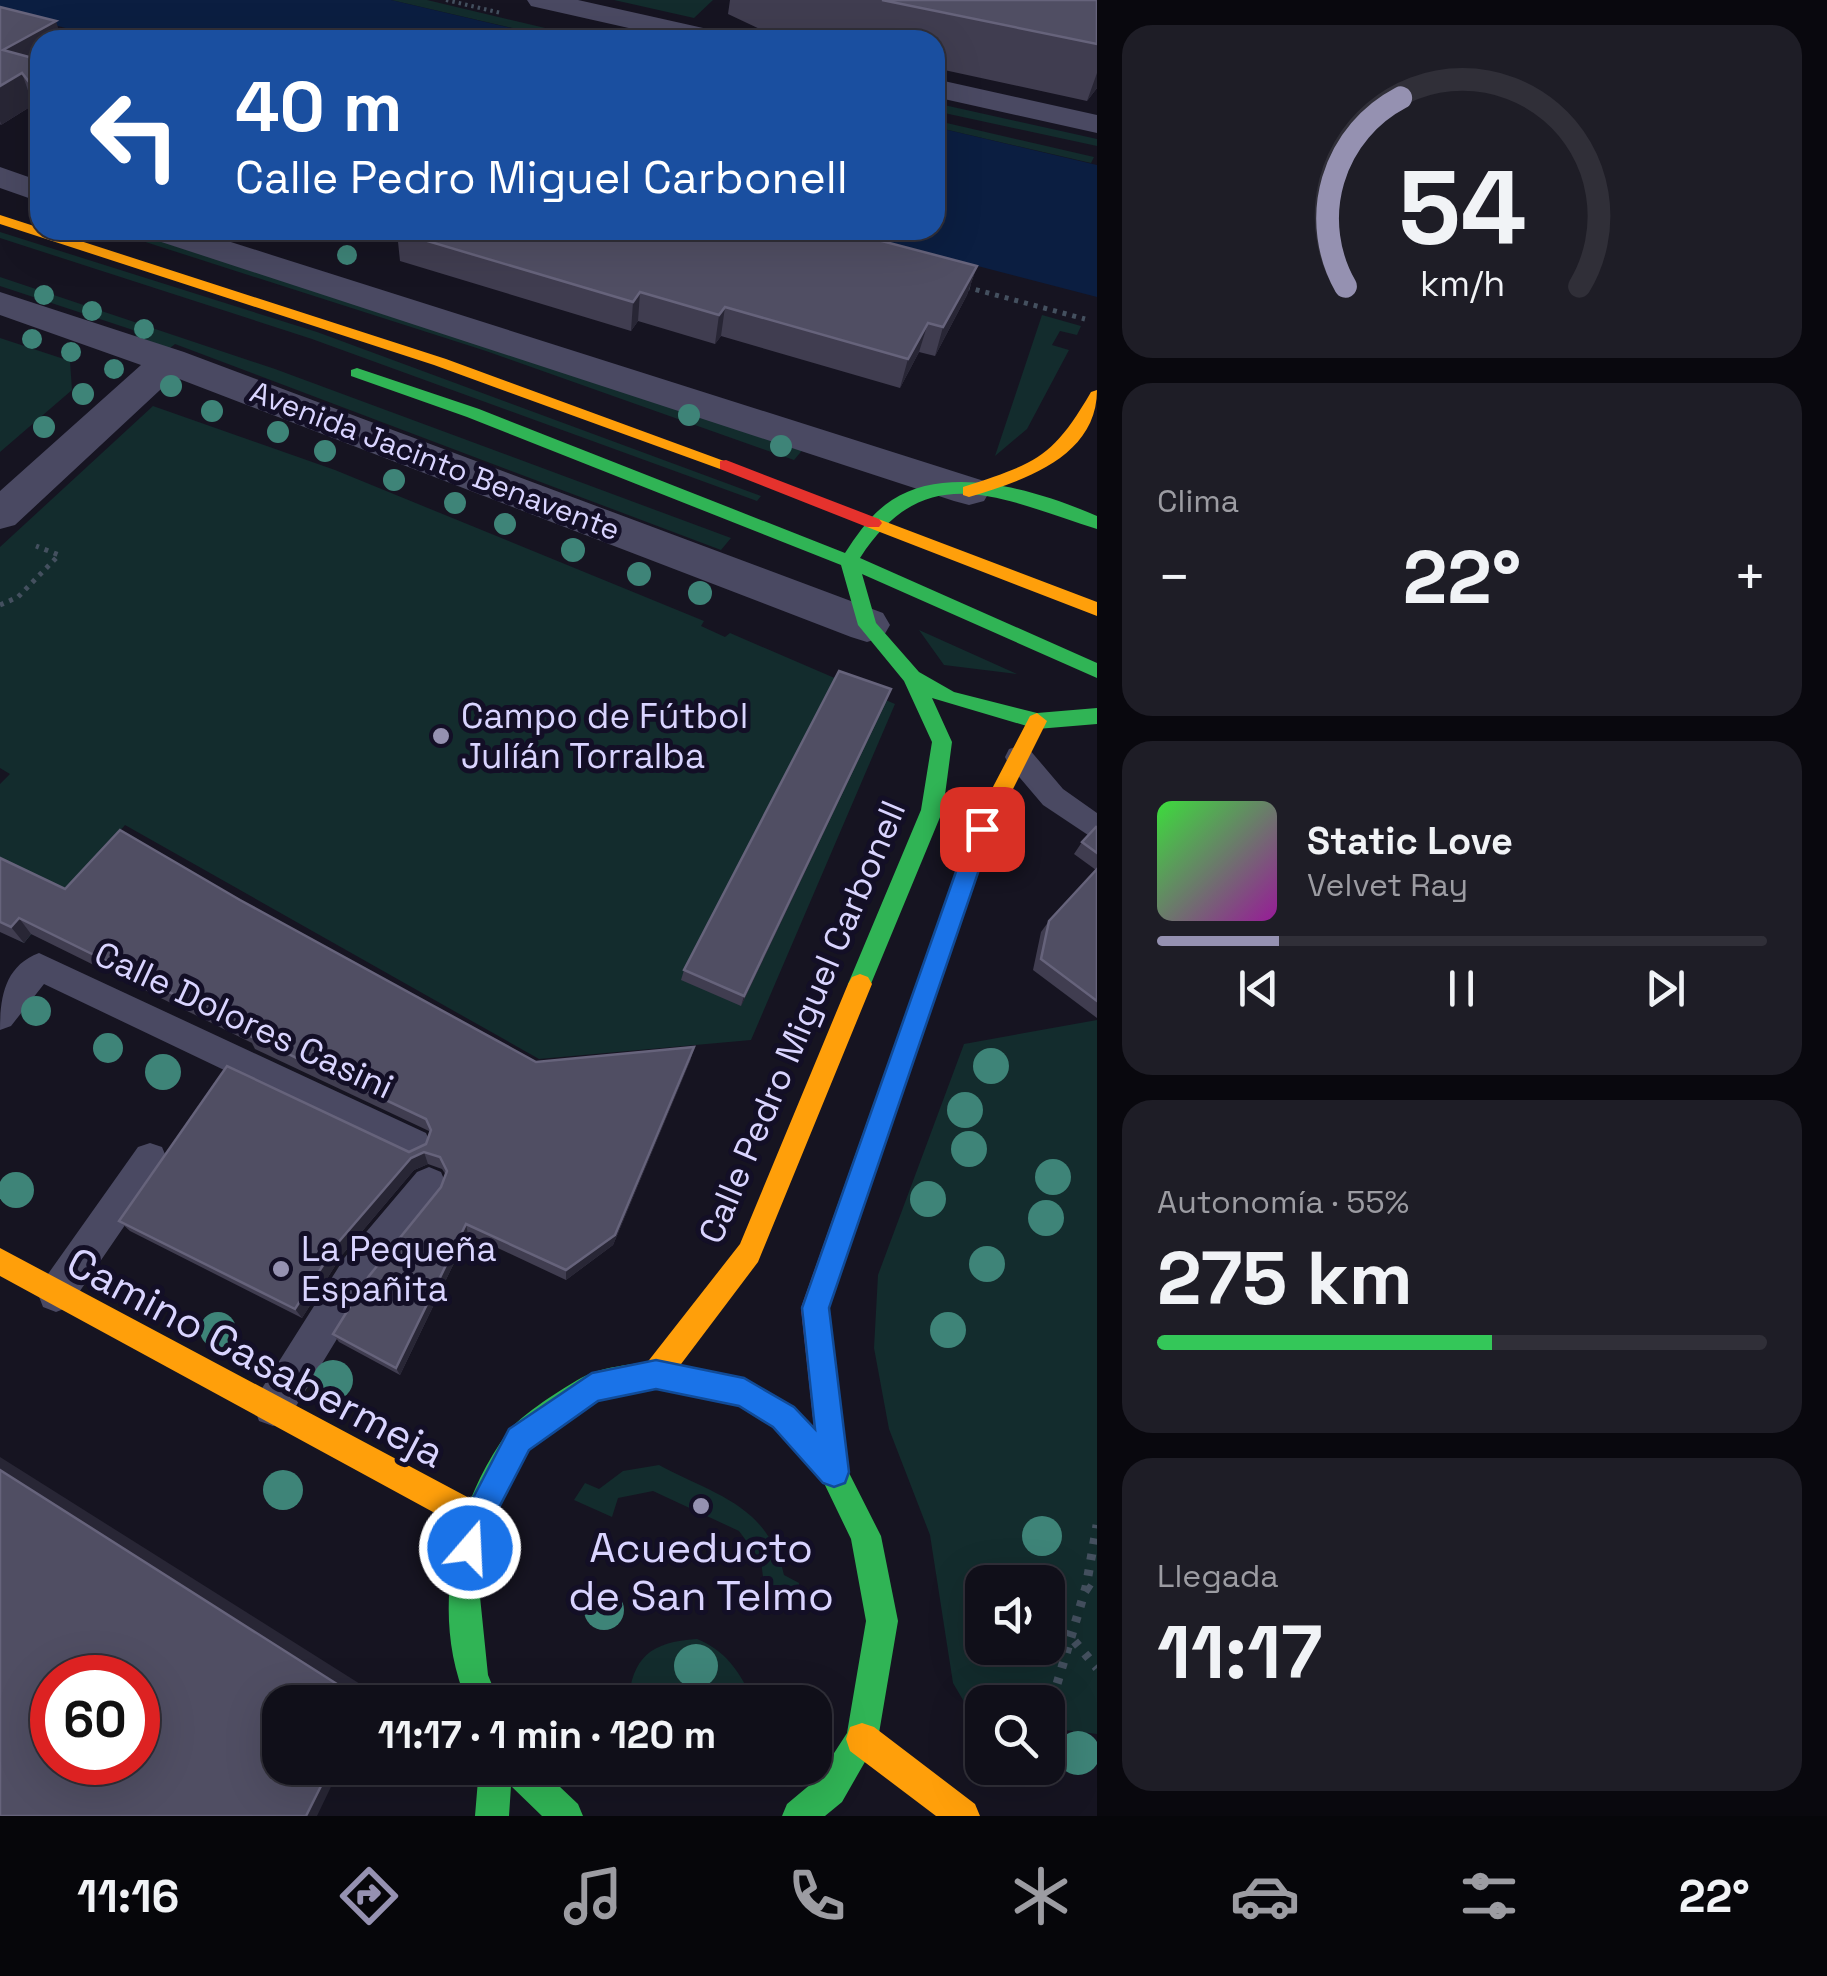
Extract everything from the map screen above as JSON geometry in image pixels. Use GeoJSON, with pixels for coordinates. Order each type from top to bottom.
{"type":"FeatureCollection","features":[{"type":"Feature","properties":{"kind":"main road"},"geometry":{"type":"LineString","coordinates":[[0,219],[30,228]]}},
{"type":"Feature","properties":{"kind":"main road"},"geometry":{"type":"LineString","coordinates":[[67,240],[266,302],[506,384],[1097,609]]}},
{"type":"Feature","properties":{"kind":"main road","name":"Avenida Jacinto Benavente"},"geometry":{"type":"LineString","coordinates":[[327,363],[473,414],[849,561],[1097,671]]}},
{"type":"Feature","properties":{"kind":"main road"},"geometry":{"type":"LineString","coordinates":[[849,561],[873,523],[910,496],[969,491],[1008,478],[1048,458],[1080,433],[1097,396]]}},
{"type":"Feature","properties":{"kind":"main road"},"geometry":{"type":"LineString","coordinates":[[969,491],[1053,506],[1097,524]]}},
{"type":"Feature","properties":{"kind":"main road","name":"Avenida Jacinto Benavente"},"geometry":{"type":"LineString","coordinates":[[849,561],[867,625],[912,676],[948,698],[1037,721],[1097,716]]}},
{"type":"Feature","properties":{"kind":"main road","name":"Calle Pedro Miguel Carbonell"},"geometry":{"type":"LineString","coordinates":[[656,1374],[749,1253],[932,810],[942,742],[912,676]]}},
{"type":"Feature","properties":{"kind":"main road"},"geometry":{"type":"LineString","coordinates":[[834,1472],[816,1308],[982,829],[1037,721]]}},
{"type":"Feature","properties":{"kind":"main road","name":"Camino Casabermeja"},"geometry":{"type":"LineString","coordinates":[[0,1261],[477,1519]]}},
{"type":"Feature","properties":{"kind":"main road"},"geometry":{"type":"LineString","coordinates":[[476,1685],[472,1676],[463,1577],[477,1519],[519,1440],[592,1388],[656,1374],[744,1392],[783,1417],[834,1472],[866,1536],[882,1620],[862,1738],[830,1790],[799,1816]]}},
{"type":"Feature","properties":{"kind":"main road"},"geometry":{"type":"LineString","coordinates":[[862,1738],[963,1816]]}},
{"type":"Feature","properties":{"kind":"main road"},"geometry":{"type":"LineString","coordinates":[[492,1816],[495,1785]]}},
{"type":"Feature","properties":{"kind":"main road"},"geometry":{"type":"LineString","coordinates":[[534,1785],[566,1816]]}},
{"type":"Feature","properties":{"kind":"street"},"geometry":{"type":"LineString","coordinates":[[541,0],[675,30]]}},
{"type":"Feature","properties":{"kind":"street"},"geometry":{"type":"LineString","coordinates":[[945,90],[1097,124]]}},
{"type":"Feature","properties":{"kind":"street"},"geometry":{"type":"LineString","coordinates":[[0,176],[30,188]]}},
{"type":"Feature","properties":{"kind":"street"},"geometry":{"type":"LineString","coordinates":[[189,240],[969,491]]}},
{"type":"Feature","properties":{"kind":"street","name":"Avenida Jacinto Benavente"},"geometry":{"type":"LineString","coordinates":[[0,303],[170,360],[728,576],[867,625]]}},
{"type":"Feature","properties":{"kind":"street"},"geometry":{"type":"LineString","coordinates":[[0,516],[170,360]]}},
{"type":"Feature","properties":{"kind":"lane"},"geometry":{"type":"LineString","coordinates":[[1019,756],[1068,810],[1097,829]]}},
{"type":"Feature","properties":{"kind":"lane"},"geometry":{"type":"LineString","coordinates":[[1068,810],[1097,798]]}},
{"type":"Feature","properties":{"kind":"lane","name":"Calle Dolores Casini"},"geometry":{"type":"LineString","coordinates":[[0,1016],[39,967],[414,1144]]}},
{"type":"Feature","properties":{"kind":"lane"},"geometry":{"type":"LineString","coordinates":[[56,1294],[150,1159]]}},
{"type":"Feature","properties":{"kind":"lane"},"geometry":{"type":"LineString","coordinates":[[273,1407],[358,1270],[429,1184]]}},
{"type":"Feature","properties":{"kind":"path"},"geometry":{"type":"LineString","coordinates":[[956,284],[1085,319]]}},
{"type":"Feature","properties":{"kind":"path"},"geometry":{"type":"LineString","coordinates":[[0,605],[18,596],[60,555]]}},
{"type":"Feature","properties":{"kind":"path"},"geometry":{"type":"LineString","coordinates":[[1057,1685],[1086,1587],[1097,1526]]}},
{"type":"Feature","properties":{"kind":"path"},"geometry":{"type":"LineString","coordinates":[[1086,1587],[1097,1594]]}},
{"type":"Feature","properties":{"kind":"path"},"geometry":{"type":"LineString","coordinates":[[1065,1634],[1097,1668]]}},
{"type":"Feature","properties":{"kind":"green space"},"geometry":{"type":"Polygon","coordinates":[[[391,0],[427,0],[554,30],[521,30],[391,0]]]}},
{"type":"Feature","properties":{"kind":"green space"},"geometry":{"type":"Polygon","coordinates":[[[614,0],[713,0],[694,18],[614,0]]]}},
{"type":"Feature","properties":{"kind":"green space"},"geometry":{"type":"Polygon","coordinates":[[[945,105],[1097,139],[1097,146],[945,113],[945,105]]]}},
{"type":"Feature","properties":{"kind":"green space"},"geometry":{"type":"Polygon","coordinates":[[[945,122],[1094,157],[1091,163],[945,129],[945,122]]]}},
{"type":"Feature","properties":{"kind":"green space"},"geometry":{"type":"Polygon","coordinates":[[[0,232],[317,332],[761,496],[757,501],[312,339],[0,238],[0,232]]]}},
{"type":"Feature","properties":{"kind":"green space"},"geometry":{"type":"Polygon","coordinates":[[[139,240],[167,240],[805,447],[794,460],[486,351],[139,240]]]}},
{"type":"Feature","properties":{"kind":"green space"},"geometry":{"type":"Polygon","coordinates":[[[0,277],[275,369],[731,538],[721,550],[175,344],[165,352],[137,339],[133,330],[0,286],[0,277]]]}},
{"type":"Feature","properties":{"kind":"green space"},"geometry":{"type":"Polygon","coordinates":[[[1042,315],[1081,326],[1077,335],[1060,331],[1052,345],[1069,350],[1027,429],[995,456],[1042,315]]]}},
{"type":"Feature","properties":{"kind":"green space"},"geometry":{"type":"Polygon","coordinates":[[[0,338],[70,361],[72,390],[0,452],[0,338]]]}},
{"type":"Feature","properties":{"kind":"green space","name":"Campo de Fútbol Julíán Torralba"},"geometry":{"type":"Polygon","coordinates":[[[153,406],[335,470],[704,621],[701,626],[725,637],[730,633],[895,704],[751,1040],[539,1059],[125,825],[24,943],[0,931],[0,784],[10,774],[0,768],[0,547],[153,406]]]}},
{"type":"Feature","properties":{"kind":"green space"},"geometry":{"type":"Polygon","coordinates":[[[919,630],[1017,674],[944,665],[919,630]]]}},
{"type":"Feature","properties":{"kind":"green space"},"geometry":{"type":"Polygon","coordinates":[[[1097,1020],[1097,1734],[1065,1730],[1065,1685],[965,1685],[965,1703],[953,1683],[930,1535],[889,1429],[874,1348],[878,1275],[964,1044],[1097,1020]]]}},
{"type":"Feature","properties":{"kind":"green space"},"geometry":{"type":"Polygon","coordinates":[[[659,1465],[720,1495],[753,1518],[776,1551],[784,1575],[799,1583],[798,1604],[764,1585],[761,1561],[739,1531],[653,1491],[618,1498],[612,1517],[574,1500],[585,1483],[599,1489],[623,1471],[659,1465]]]}},
{"type":"Feature","properties":{"kind":"green space"},"geometry":{"type":"Polygon","coordinates":[[[697,1639],[716,1649],[745,1685],[630,1685],[647,1655],[656,1648],[697,1639]]]}},
{"type":"Feature","properties":{"kind":"water"},"geometry":{"type":"Polygon","coordinates":[[[0,0],[391,0],[519,30],[73,30],[0,11],[0,0]]]}},
{"type":"Feature","properties":{"kind":"water"},"geometry":{"type":"Polygon","coordinates":[[[945,129],[1097,165],[1097,297],[878,240],[945,240],[945,129]]]}},
{"type":"Feature","properties":{"kind":"building"},"geometry":{"type":"Polygon","coordinates":[[[882,0],[1097,0],[1097,44],[882,0]]]}},
{"type":"Feature","properties":{"kind":"building"},"geometry":{"type":"Polygon","coordinates":[[[0,7],[56,21],[40,30],[30,30],[30,35],[3,50],[30,57],[30,83],[22,73],[0,86],[0,7]]]}},
{"type":"Feature","properties":{"kind":"building"},"geometry":{"type":"Polygon","coordinates":[[[424,240],[878,240],[977,266],[943,327],[928,323],[908,359],[725,307],[719,315],[640,292],[633,302],[424,240]]]}},
{"type":"Feature","properties":{"kind":"building"},"geometry":{"type":"Polygon","coordinates":[[[839,671],[891,689],[744,996],[684,970],[839,671]]]}},
{"type":"Feature","properties":{"kind":"building"},"geometry":{"type":"Polygon","coordinates":[[[1097,828],[1097,853],[1082,842],[1097,828]]]}},
{"type":"Feature","properties":{"kind":"building"},"geometry":{"type":"Polygon","coordinates":[[[120,830],[536,1062],[694,1047],[615,1235],[566,1270],[466,1224],[396,1368],[333,1334],[369,1276],[441,1187],[447,1171],[440,1157],[424,1152],[411,1158],[336,1245],[295,1309],[119,1221],[227,1066],[409,1152],[426,1144],[431,1130],[426,1119],[248,1035],[250,1032],[19,918],[11,927],[0,922],[0,858],[65,889],[120,830]]]}},
{"type":"Feature","properties":{"kind":"building"},"geometry":{"type":"Polygon","coordinates":[[[1097,869],[1097,1001],[1041,959],[1049,921],[1097,869]]]}},
{"type":"Feature","properties":{"kind":"building"},"geometry":{"type":"Polygon","coordinates":[[[0,1470],[338,1685],[262,1685],[262,1785],[322,1785],[306,1816],[0,1816],[0,1470]]]}},
{"type":"Feature","properties":{"kind":"traffic: fast"},"geometry":{"type":"LineString","coordinates":[[357,373],[473,413],[849,561]]}},
{"type":"Feature","properties":{"kind":"traffic: fast"},"geometry":{"type":"LineString","coordinates":[[1097,523],[1054,506],[1003,493],[951,489],[928,492],[889,510],[849,561],[867,625],[912,677],[948,698],[1037,721],[1097,716]]}},
{"type":"Feature","properties":{"kind":"traffic: fast"},"geometry":{"type":"LineString","coordinates":[[849,561],[1097,671]]}},
{"type":"Feature","properties":{"kind":"traffic: fast"},"geometry":{"type":"LineString","coordinates":[[860,984],[932,810],[942,742],[912,677]]}},
{"type":"Feature","properties":{"kind":"traffic: fast"},"geometry":{"type":"LineString","coordinates":[[476,1685],[463,1577],[477,1519],[519,1440],[591,1388],[656,1374],[744,1393],[783,1417],[834,1473],[866,1536],[882,1621],[862,1739],[830,1790],[799,1816]]}},
{"type":"Feature","properties":{"kind":"traffic: fast"},"geometry":{"type":"LineString","coordinates":[[492,1816],[495,1785]]}},
{"type":"Feature","properties":{"kind":"traffic: fast"},"geometry":{"type":"LineString","coordinates":[[534,1785],[566,1816]]}},
{"type":"Feature","properties":{"kind":"traffic: slow"},"geometry":{"type":"LineString","coordinates":[[0,219],[30,229]]}},
{"type":"Feature","properties":{"kind":"traffic: slow"},"geometry":{"type":"LineString","coordinates":[[65,240],[440,362],[726,465]]}},
{"type":"Feature","properties":{"kind":"traffic: slow"},"geometry":{"type":"LineString","coordinates":[[969,491],[1031,469],[1062,449],[1075,435],[1097,395]]}},
{"type":"Feature","properties":{"kind":"traffic: slow"},"geometry":{"type":"LineString","coordinates":[[873,523],[1097,609]]}},
{"type":"Feature","properties":{"kind":"traffic: slow"},"geometry":{"type":"LineString","coordinates":[[863,1170],[982,829],[1037,721]]}},
{"type":"Feature","properties":{"kind":"traffic: slow"},"geometry":{"type":"LineString","coordinates":[[656,1374],[749,1253],[860,984]]}},
{"type":"Feature","properties":{"kind":"traffic: slow"},"geometry":{"type":"LineString","coordinates":[[0,1261],[477,1519]]}},
{"type":"Feature","properties":{"kind":"traffic: slow"},"geometry":{"type":"LineString","coordinates":[[862,1739],[963,1816]]}},
{"type":"Feature","properties":{"kind":"traffic: jam"},"geometry":{"type":"LineString","coordinates":[[726,465],[873,523]]}},
{"type":"Feature","properties":{"kind":"traffic: jam"},"geometry":{"type":"LineString","coordinates":[[834,1473],[815,1308],[863,1170]]}},
{"type":"Feature","properties":{"kind":"place","name":"Campo de Fútbol Julíán Torralba"},"geometry":{"type":"Point","coordinates":[441,736]}},
{"type":"Feature","properties":{"kind":"place","name":"La Pequeña Españita"},"geometry":{"type":"Point","coordinates":[281,1269]}},
{"type":"Feature","properties":{"kind":"place","name":"Acueducto de San Telmo"},"geometry":{"type":"Point","coordinates":[701,1506]}},
{"type":"Feature","properties":{"kind":"route"},"geometry":{"type":"LineString","coordinates":[[470,1548],[477,1519],[519,1440],[592,1388],[656,1374],[744,1392],[783,1417],[834,1472],[816,1308],[982,829]]}}]}
